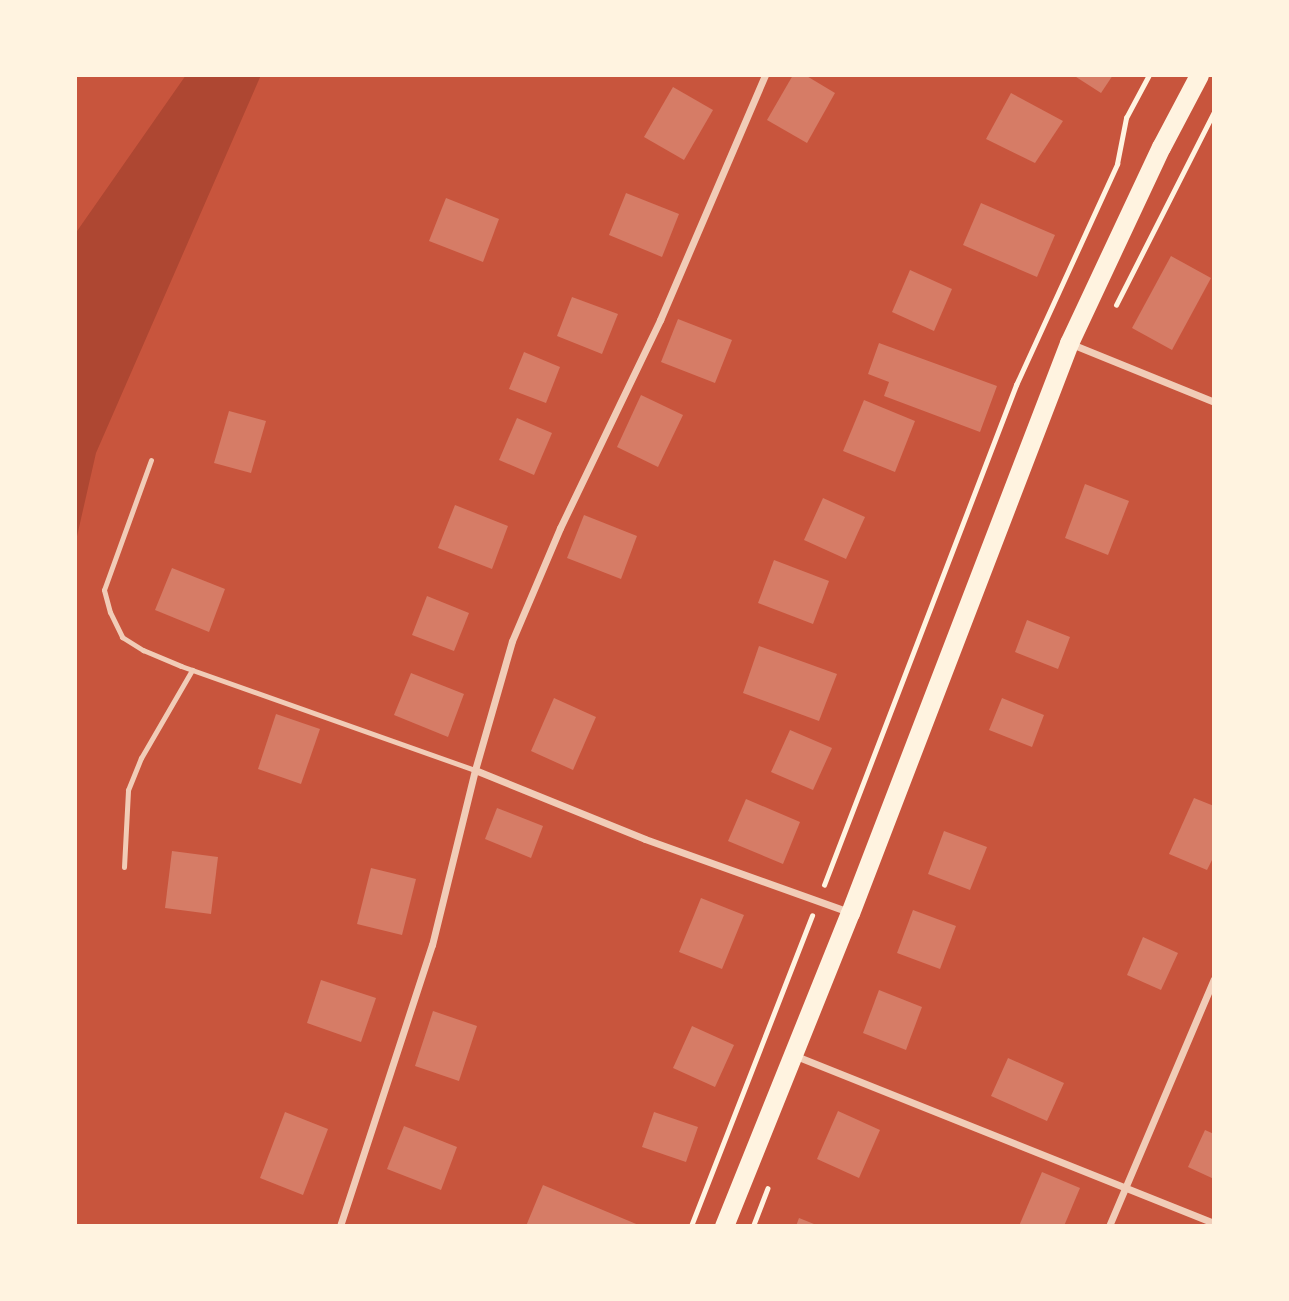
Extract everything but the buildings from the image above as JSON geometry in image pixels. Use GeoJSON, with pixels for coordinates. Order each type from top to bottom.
{"type":"FeatureCollection","features":[{"type":"Feature","properties":{"kind":"highway"},"geometry":{"type":"LineString","coordinates":[[724,1226],[850,913],[1069,343],[1161,147],[1199,75]]}},
{"type":"Feature","properties":{"kind":"street"},"geometry":{"type":"LineString","coordinates":[[340,1226],[432,945],[475,771],[512,641],[559,528],[660,320],[765,75]]}},
{"type":"Feature","properties":{"kind":"street"},"geometry":{"type":"LineString","coordinates":[[1069,343],[1214,402]]}},
{"type":"Feature","properties":{"kind":"street"},"geometry":{"type":"LineString","coordinates":[[475,771],[645,839],[850,913]]}},
{"type":"Feature","properties":{"kind":"street"},"geometry":{"type":"LineString","coordinates":[[1109,1226],[1214,979]]}},
{"type":"Feature","properties":{"kind":"street"},"geometry":{"type":"LineString","coordinates":[[792,1054],[1214,1223]]}},
{"type":"Feature","properties":{"kind":"lane"},"geometry":{"type":"LineString","coordinates":[[151,460],[104,590],[110,612],[122,637],[143,650],[192,670],[475,771]]}},
{"type":"Feature","properties":{"kind":"lane"},"geometry":{"type":"LineString","coordinates":[[124,867],[128,790],[141,758],[192,670]]}},
{"type":"Feature","properties":{"kind":"path"},"geometry":{"type":"LineString","coordinates":[[691,1226],[1016,385],[1117,164],[1126,118],[1149,75]]}},
{"type":"Feature","properties":{"kind":"shaded area"},"geometry":{"type":"Polygon","coordinates":[[[186,75],[261,75],[96,453],[75,545],[75,234],[186,75]]]}}]}
